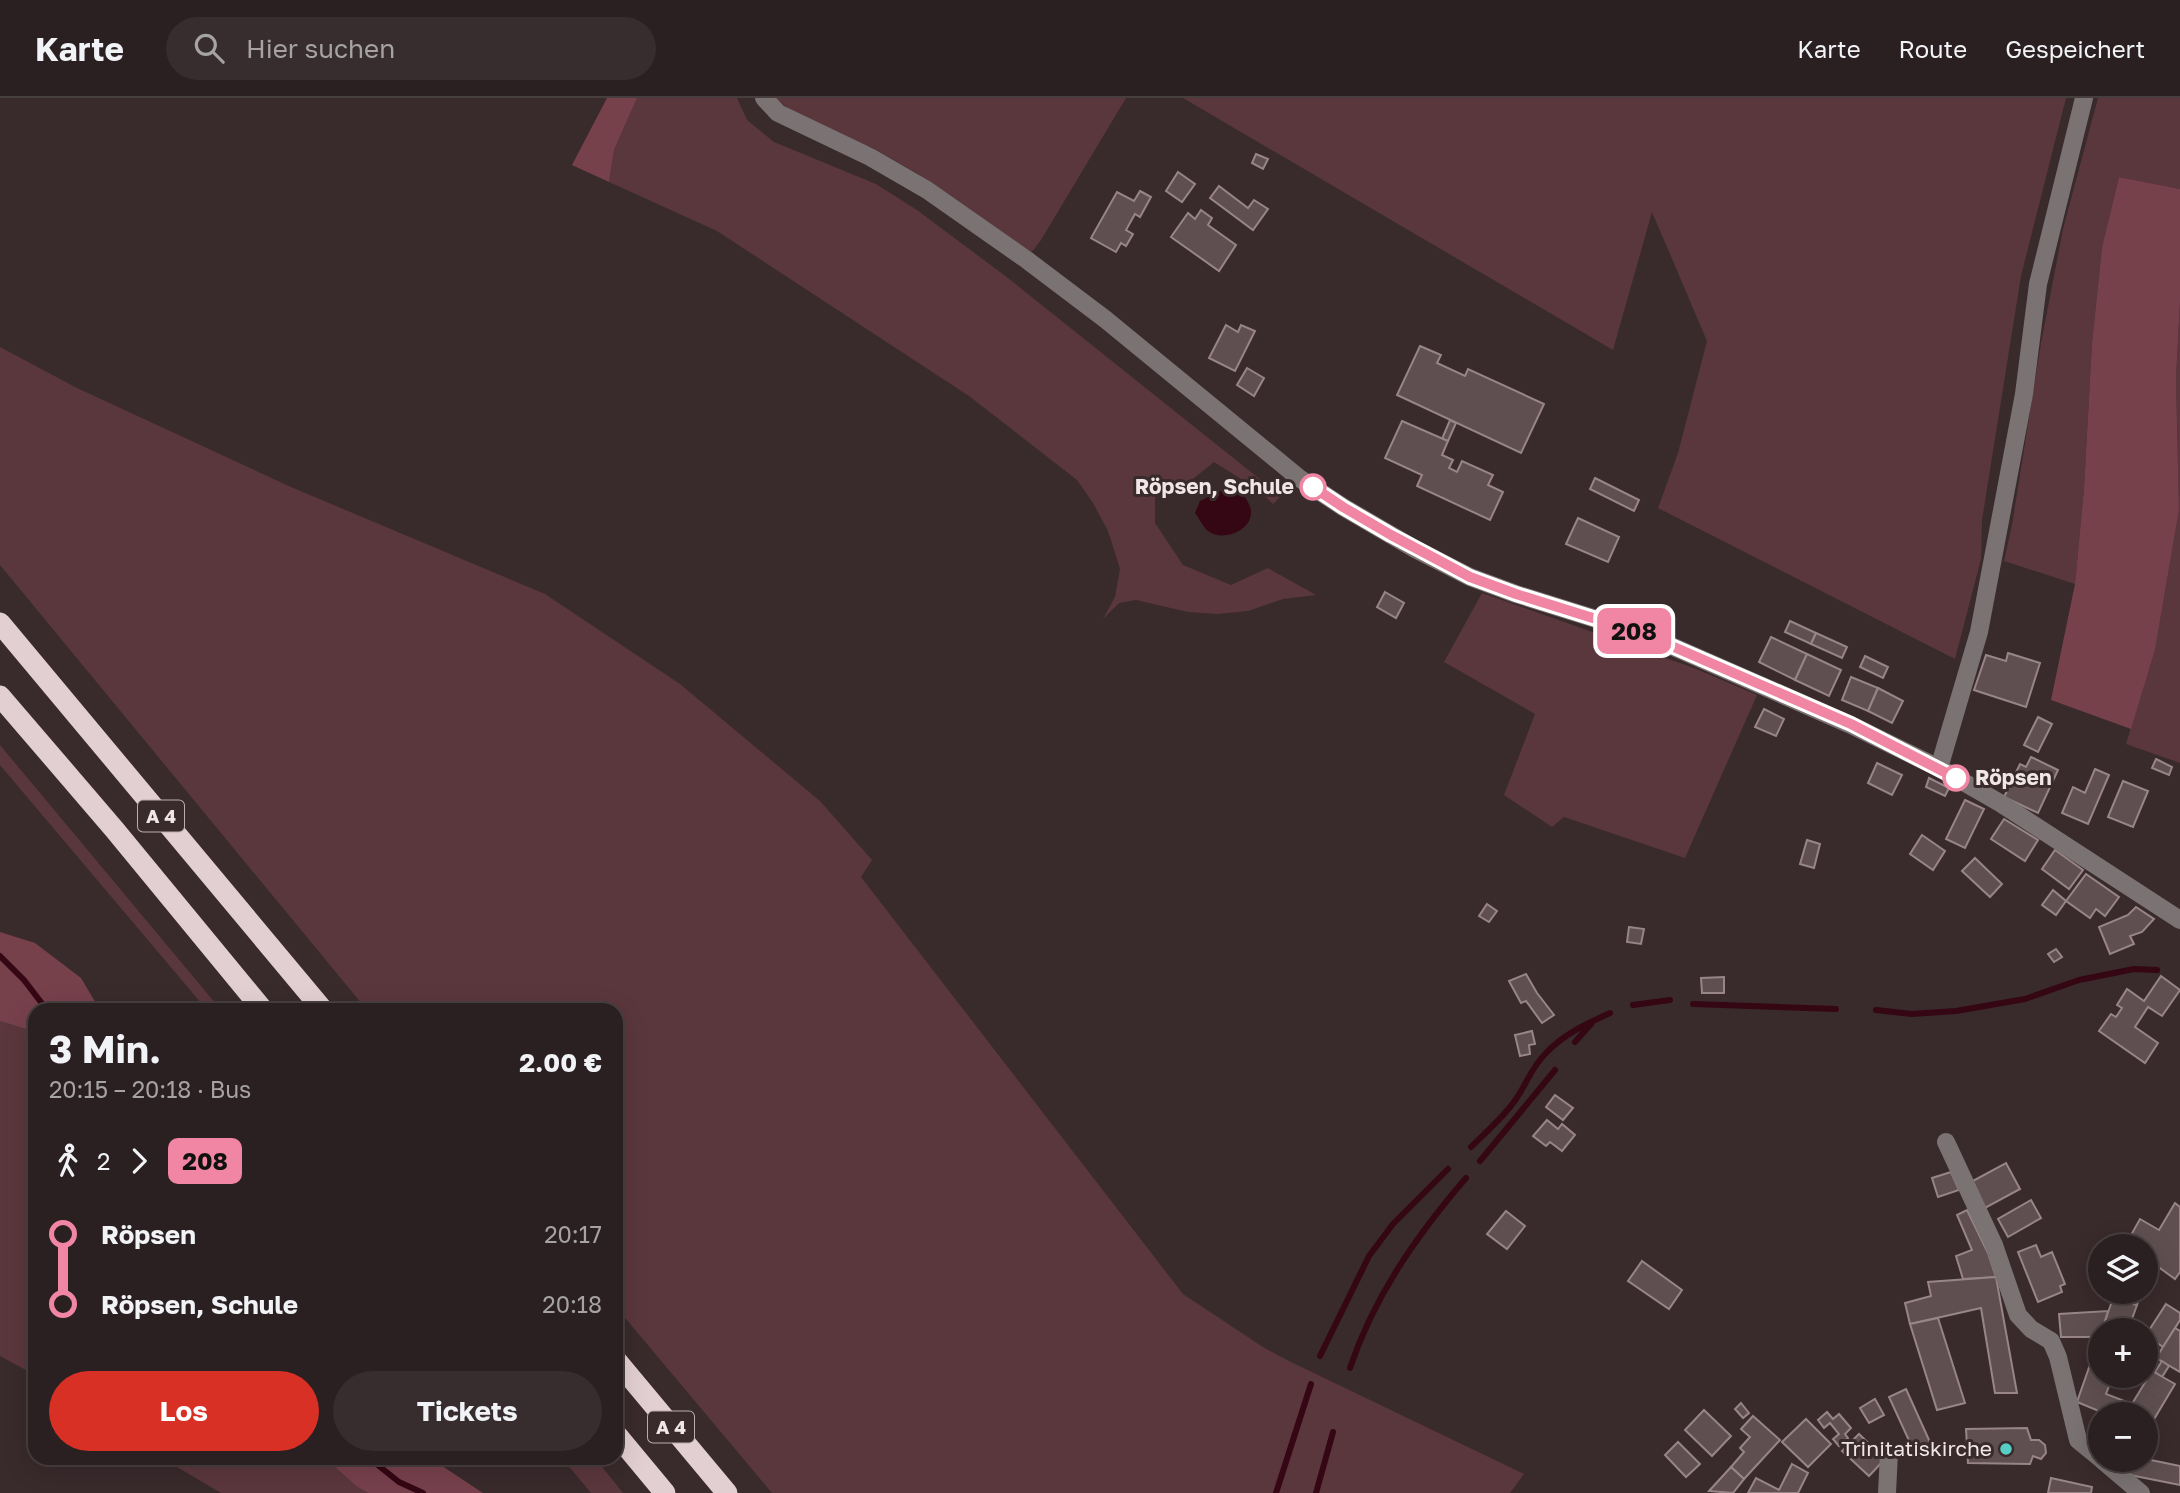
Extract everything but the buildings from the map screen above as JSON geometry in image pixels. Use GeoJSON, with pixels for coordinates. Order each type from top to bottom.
{"type":"FeatureCollection","features":[{"type":"Feature","properties":{"kind":"highway","name":"A 4"},"geometry":{"type":"LineString","coordinates":[[0,623],[317,1003]]}},
{"type":"Feature","properties":{"kind":"highway","name":"A 4"},"geometry":{"type":"LineString","coordinates":[[0,696],[257,1003]]}},
{"type":"Feature","properties":{"kind":"highway","name":"A 4"},"geometry":{"type":"LineString","coordinates":[[623,1368],[727,1493]]}},
{"type":"Feature","properties":{"kind":"highway","name":"A 4"},"geometry":{"type":"LineString","coordinates":[[623,1442],[665,1493]]}},
{"type":"Feature","properties":{"kind":"street"},"geometry":{"type":"LineString","coordinates":[[765,98],[778,113],[870,157],[927,190],[1105,319],[1299,478],[1415,549],[1470,577],[1507,591],[1644,634],[1851,724],[1939,768],[2000,803],[2180,920]]}},
{"type":"Feature","properties":{"kind":"street"},"geometry":{"type":"LineString","coordinates":[[1939,768],[1979,632],[2024,394],[2038,284],[2084,98]]}},
{"type":"Feature","properties":{"kind":"street"},"geometry":{"type":"LineString","coordinates":[[1946,1142],[1994,1245],[2018,1315],[2031,1329],[2051,1341],[2058,1357],[2078,1440],[2088,1448]]}},
{"type":"Feature","properties":{"kind":"street"},"geometry":{"type":"LineString","coordinates":[[1887,1493],[1889,1453]]}},
{"type":"Feature","properties":{"kind":"street"},"geometry":{"type":"LineString","coordinates":[[2116,1472],[2141,1493]]}},
{"type":"Feature","properties":{"kind":"shaded area"},"geometry":{"type":"Polygon","coordinates":[[[607,98],[637,98],[614,150],[609,182],[572,165],[607,98]]]}},
{"type":"Feature","properties":{"kind":"shaded area"},"geometry":{"type":"Polygon","coordinates":[[[637,98],[737,98],[747,120],[774,142],[876,184],[917,210],[1008,278],[1281,496],[1273,504],[1257,489],[1214,462],[1183,487],[1163,485],[1155,498],[1155,523],[1183,565],[1231,585],[1268,568],[1316,595],[1283,599],[1248,611],[1218,614],[1188,612],[1136,600],[1119,603],[1103,619],[1115,597],[1120,569],[1108,531],[1077,480],[969,396],[717,231],[609,182],[614,150],[637,98]]]}},
{"type":"Feature","properties":{"kind":"shaded area"},"geometry":{"type":"Polygon","coordinates":[[[775,98],[1126,98],[1030,254],[918,174],[873,148],[802,119],[775,98]]]}},
{"type":"Feature","properties":{"kind":"shaded area"},"geometry":{"type":"Polygon","coordinates":[[[1183,98],[2066,98],[2021,276],[1982,520],[1981,559],[1955,659],[1658,508],[1678,453],[1707,341],[1652,212],[1613,350],[1183,98]]]}},
{"type":"Feature","properties":{"kind":"shaded area"},"geometry":{"type":"Polygon","coordinates":[[[2098,98],[2180,98],[2180,189],[2119,177],[2102,247],[2092,343],[2084,488],[2075,584],[2004,561],[2063,229],[2098,98]]]}},
{"type":"Feature","properties":{"kind":"shaded area"},"geometry":{"type":"Polygon","coordinates":[[[2119,177],[2180,189],[2180,301],[2176,379],[2179,510],[2155,650],[2131,729],[2051,700],[2075,584],[2084,488],[2092,343],[2102,247],[2119,177]]]}},
{"type":"Feature","properties":{"kind":"shaded area"},"geometry":{"type":"Polygon","coordinates":[[[2180,301],[2180,763],[2126,744],[2155,650],[2179,510],[2176,379],[2180,301]]]}},
{"type":"Feature","properties":{"kind":"shaded area"},"geometry":{"type":"Polygon","coordinates":[[[0,347],[77,388],[291,487],[545,594],[680,684],[820,801],[872,860],[861,877],[1183,1294],[1266,1349],[1524,1474],[1510,1493],[772,1493],[623,1315],[623,1003],[361,1003],[0,565],[0,347]]]}},
{"type":"Feature","properties":{"kind":"shaded area"},"geometry":{"type":"Polygon","coordinates":[[[1223,490],[1245,497],[1251,515],[1243,528],[1232,534],[1219,535],[1208,531],[1195,513],[1200,501],[1223,490]]]}},
{"type":"Feature","properties":{"kind":"shaded area"},"geometry":{"type":"Polygon","coordinates":[[[1482,593],[1694,668],[1757,695],[1685,858],[1564,817],[1552,827],[1504,795],[1535,714],[1444,662],[1482,593]]]}},
{"type":"Feature","properties":{"kind":"shaded area"},"geometry":{"type":"Polygon","coordinates":[[[0,745],[215,1003],[201,1003],[0,765],[0,745]]]}},
{"type":"Feature","properties":{"kind":"shaded area"},"geometry":{"type":"Polygon","coordinates":[[[0,932],[35,943],[81,978],[96,1003],[28,1003],[28,1030],[0,1021],[0,932]]]}},
{"type":"Feature","properties":{"kind":"shaded area"},"geometry":{"type":"Polygon","coordinates":[[[0,1021],[28,1030],[28,1371],[0,1356],[0,1021]]]}},
{"type":"Feature","properties":{"kind":"shaded area"},"geometry":{"type":"Polygon","coordinates":[[[174,1465],[333,1465],[368,1493],[221,1493],[174,1465]]]}},
{"type":"Feature","properties":{"kind":"shaded area"},"geometry":{"type":"Polygon","coordinates":[[[333,1465],[441,1465],[483,1493],[368,1493],[333,1465]]]}},
{"type":"Feature","properties":{"kind":"shaded area"},"geometry":{"type":"Polygon","coordinates":[[[568,1465],[601,1465],[623,1493],[591,1493],[568,1465]]]}},
{"type":"Feature","properties":{"kind":"waterway"},"geometry":{"type":"LineString","coordinates":[[0,956],[42,1003]]}},
{"type":"Feature","properties":{"kind":"waterway"},"geometry":{"type":"LineString","coordinates":[[1876,1010],[1912,1014],[1956,1011],[2025,999],[2079,980],[2134,969],[2157,970]]}},
{"type":"Feature","properties":{"kind":"waterway"},"geometry":{"type":"LineString","coordinates":[[1633,1005],[1670,1000]]}},
{"type":"Feature","properties":{"kind":"waterway"},"geometry":{"type":"LineString","coordinates":[[1693,1004],[1836,1009]]}},
{"type":"Feature","properties":{"kind":"waterway"},"geometry":{"type":"LineString","coordinates":[[1471,1147],[1511,1106],[1537,1064],[1553,1046],[1576,1030],[1610,1013]]}},
{"type":"Feature","properties":{"kind":"waterway"},"geometry":{"type":"LineString","coordinates":[[1575,1042],[1591,1024]]}},
{"type":"Feature","properties":{"kind":"waterway"},"geometry":{"type":"LineString","coordinates":[[1480,1161],[1555,1070]]}},
{"type":"Feature","properties":{"kind":"waterway"},"geometry":{"type":"LineString","coordinates":[[1320,1356],[1369,1256],[1393,1224],[1448,1169]]}},
{"type":"Feature","properties":{"kind":"waterway"},"geometry":{"type":"LineString","coordinates":[[1350,1368],[1384,1291],[1414,1244],[1466,1178]]}},
{"type":"Feature","properties":{"kind":"waterway"},"geometry":{"type":"LineString","coordinates":[[1276,1493],[1311,1384]]}},
{"type":"Feature","properties":{"kind":"waterway"},"geometry":{"type":"LineString","coordinates":[[1316,1493],[1333,1432]]}},
{"type":"Feature","properties":{"kind":"waterway"},"geometry":{"type":"LineString","coordinates":[[378,1465],[399,1482],[423,1493]]}},
{"type":"Feature","properties":{"kind":"bus line","name":"208"},"geometry":{"type":"LineString","coordinates":[[1313,487],[1415,549],[1470,577],[1644,634],[1851,724],[1956,778]]}},
{"type":"Feature","properties":{"kind":"place","name":"Röpsen, Schule"},"geometry":{"type":"Point","coordinates":[1313,487]}},
{"type":"Feature","properties":{"kind":"place","name":"Röpsen"},"geometry":{"type":"Point","coordinates":[1956,778]}},
{"type":"Feature","properties":{"kind":"place","name":"Trinitatiskirche"},"geometry":{"type":"Point","coordinates":[2006,1449]}}]}
